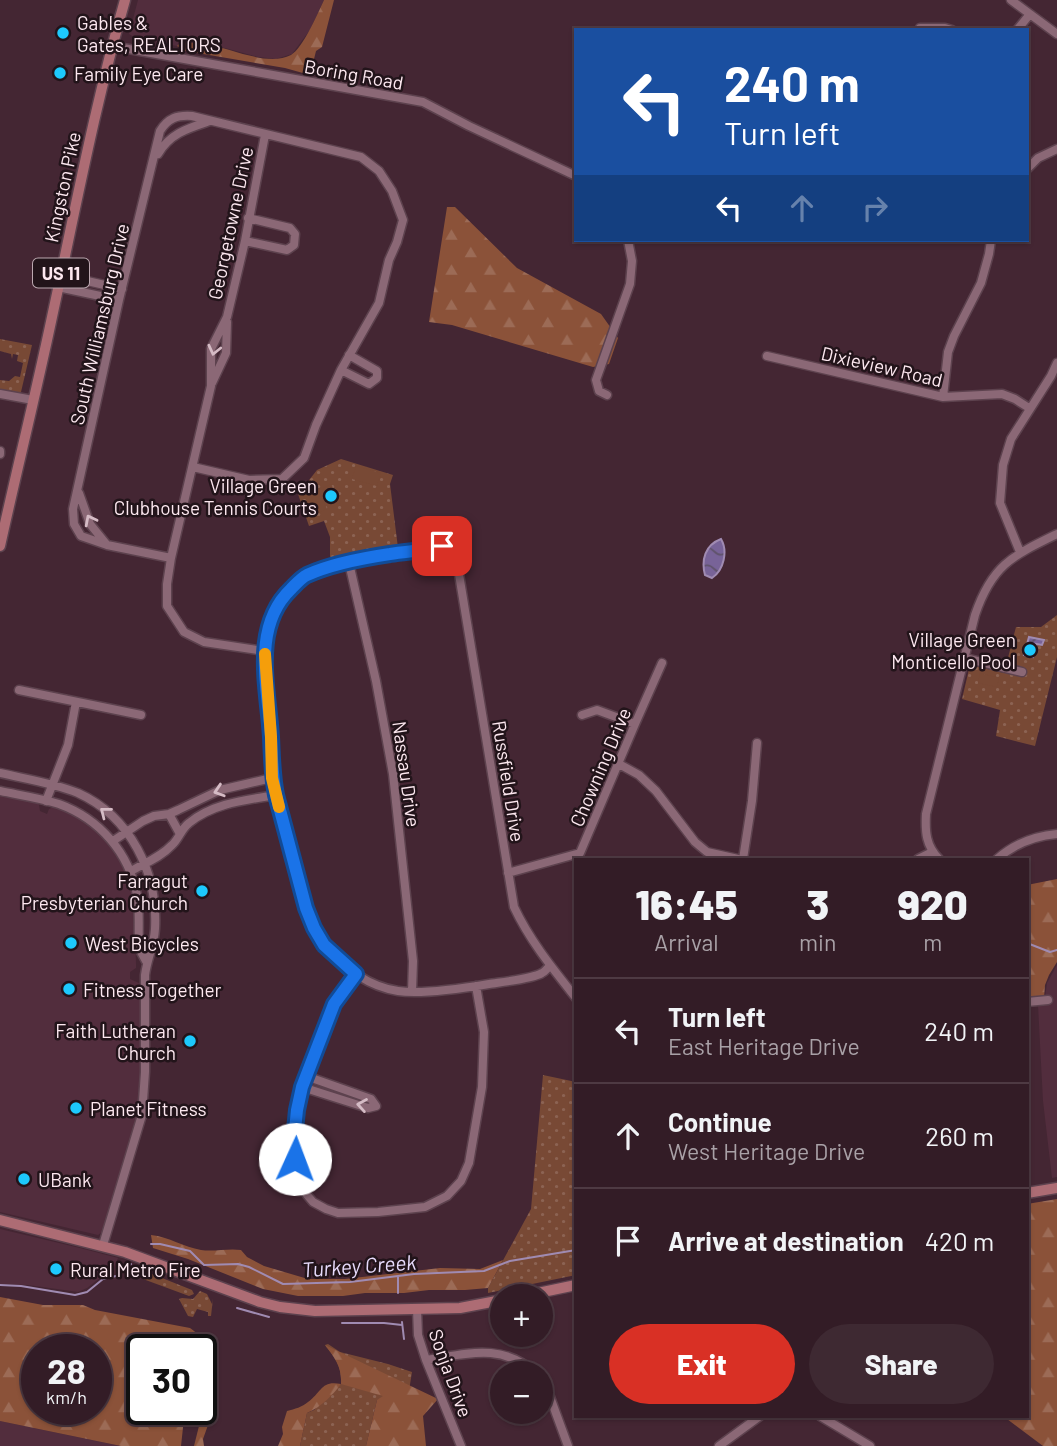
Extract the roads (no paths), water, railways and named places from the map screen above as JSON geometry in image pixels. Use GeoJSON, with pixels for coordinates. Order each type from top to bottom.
{"type":"FeatureCollection","features":[{"type":"Feature","properties":{"kind":"main road","name":"Kingston Pike"},"geometry":{"type":"LineString","coordinates":[[0,546],[4,512],[33,400],[88,146],[125,0]]}},
{"type":"Feature","properties":{"kind":"main road"},"geometry":{"type":"LineString","coordinates":[[1029,1193],[1057,1188]]}},
{"type":"Feature","properties":{"kind":"main road"},"geometry":{"type":"LineString","coordinates":[[0,1220],[103,1245],[280,1307],[315,1311],[417,1309],[460,1308],[490,1302]]}},
{"type":"Feature","properties":{"kind":"main road"},"geometry":{"type":"LineString","coordinates":[[553,1290],[574,1285]]}},
{"type":"Feature","properties":{"kind":"street"},"geometry":{"type":"LineString","coordinates":[[1011,0],[1057,34]]}},
{"type":"Feature","properties":{"kind":"street"},"geometry":{"type":"LineString","coordinates":[[1019,28],[1030,14]]}},
{"type":"Feature","properties":{"kind":"street"},"geometry":{"type":"LineString","coordinates":[[920,28],[945,28]]}},
{"type":"Feature","properties":{"kind":"street","name":"Boring Road"},"geometry":{"type":"LineString","coordinates":[[112,46],[423,102],[574,175]]}},
{"type":"Feature","properties":{"kind":"street","name":"South Williamsburg Drive"},"geometry":{"type":"LineString","coordinates":[[172,558],[107,545],[81,536],[74,524],[73,509],[160,131],[168,121],[179,116],[361,156],[379,171],[392,191],[402,220],[379,303],[341,370],[304,458],[282,480],[249,480],[193,467]]}},
{"type":"Feature","properties":{"kind":"street","name":"South Williamsburg Drive"},"geometry":{"type":"LineString","coordinates":[[153,162],[164,144],[174,135],[210,121]]}},
{"type":"Feature","properties":{"kind":"street","name":"Georgetowne Drive"},"geometry":{"type":"LineString","coordinates":[[264,651],[204,642],[184,632],[167,606],[167,584],[211,386],[226,353],[227,317],[265,135]]}},
{"type":"Feature","properties":{"kind":"street"},"geometry":{"type":"LineString","coordinates":[[1029,167],[1038,158],[1057,149]]}},
{"type":"Feature","properties":{"kind":"street"},"geometry":{"type":"LineString","coordinates":[[245,241],[287,250],[294,245],[295,234],[290,228],[248,218]]}},
{"type":"Feature","properties":{"kind":"street"},"geometry":{"type":"LineString","coordinates":[[607,395],[599,391],[596,380],[630,284],[632,261],[628,242]]}},
{"type":"Feature","properties":{"kind":"street"},"geometry":{"type":"LineString","coordinates":[[943,397],[948,352],[981,283],[991,242]]}},
{"type":"Feature","properties":{"kind":"street"},"geometry":{"type":"LineString","coordinates":[[61,275],[122,289]]}},
{"type":"Feature","properties":{"kind":"street"},"geometry":{"type":"LineString","coordinates":[[58,287],[119,300]]}},
{"type":"Feature","properties":{"kind":"street","name":"Georgetowne Drive"},"geometry":{"type":"LineString","coordinates":[[211,386],[211,349],[227,317]]}},
{"type":"Feature","properties":{"kind":"street"},"geometry":{"type":"LineString","coordinates":[[341,370],[369,384],[377,378],[377,370],[349,355]]}},
{"type":"Feature","properties":{"kind":"street","name":"Dixieview Road"},"geometry":{"type":"LineString","coordinates":[[767,356],[943,397],[1002,394],[1015,398],[1029,408]]}},
{"type":"Feature","properties":{"kind":"street"},"geometry":{"type":"LineString","coordinates":[[1020,552],[1000,503],[1003,465],[1011,439],[1057,363]]}},
{"type":"Feature","properties":{"kind":"street"},"geometry":{"type":"LineString","coordinates":[[0,394],[33,400]]}},
{"type":"Feature","properties":{"kind":"street"},"geometry":{"type":"LineString","coordinates":[[78,492],[90,524],[107,545]]}},
{"type":"Feature","properties":{"kind":"street"},"geometry":{"type":"LineString","coordinates":[[938,858],[932,852],[925,831],[926,814],[981,596],[1005,562],[1057,534]]}},
{"type":"Feature","properties":{"kind":"street","name":"Russfield Drive"},"geometry":{"type":"LineString","coordinates":[[349,563],[450,545],[455,550],[514,907],[524,928],[574,996]]}},
{"type":"Feature","properties":{"kind":"street"},"geometry":{"type":"LineString","coordinates":[[349,563],[304,576],[284,595],[270,621],[264,651],[272,778],[306,908],[314,928],[324,945],[356,974],[373,984],[396,991],[476,986],[542,974],[550,966]]}},
{"type":"Feature","properties":{"kind":"street","name":"Nassau Drive"},"geometry":{"type":"LineString","coordinates":[[349,563],[376,681],[393,774],[413,961],[412,992]]}},
{"type":"Feature","properties":{"kind":"street"},"geometry":{"type":"LineString","coordinates":[[965,658],[1022,672]]}},
{"type":"Feature","properties":{"kind":"street","name":"Chowning Drive"},"geometry":{"type":"LineString","coordinates":[[583,856],[635,723],[663,663]]}},
{"type":"Feature","properties":{"kind":"street"},"geometry":{"type":"LineString","coordinates":[[19,690],[141,715]]}},
{"type":"Feature","properties":{"kind":"street"},"geometry":{"type":"LineString","coordinates":[[46,801],[68,745],[76,702]]}},
{"type":"Feature","properties":{"kind":"street"},"geometry":{"type":"LineString","coordinates":[[582,715],[597,710],[635,723]]}},
{"type":"Feature","properties":{"kind":"street"},"geometry":{"type":"LineString","coordinates":[[741,858],[752,801],[757,743]]}},
{"type":"Feature","properties":{"kind":"street"},"geometry":{"type":"LineString","coordinates":[[619,764],[639,775],[656,791],[695,842],[707,852],[736,858]]}},
{"type":"Feature","properties":{"kind":"street"},"geometry":{"type":"LineString","coordinates":[[0,773],[53,785],[85,797],[113,818],[127,831],[145,863],[153,891],[156,915],[154,943],[146,961],[145,975],[142,1115],[103,1245]]}},
{"type":"Feature","properties":{"kind":"street"},"geometry":{"type":"LineString","coordinates":[[113,841],[154,816],[169,814],[220,790],[272,778]]}},
{"type":"Feature","properties":{"kind":"street"},"geometry":{"type":"LineString","coordinates":[[0,791],[58,804],[79,814],[113,841],[131,871],[138,904],[138,944],[146,961]]}},
{"type":"Feature","properties":{"kind":"street"},"geometry":{"type":"LineString","coordinates":[[131,871],[170,848],[190,822],[202,814],[222,805],[276,795]]}},
{"type":"Feature","properties":{"kind":"street"},"geometry":{"type":"LineString","coordinates":[[169,814],[180,834]]}},
{"type":"Feature","properties":{"kind":"street"},"geometry":{"type":"LineString","coordinates":[[998,858],[1018,845],[1042,836],[1057,834]]}},
{"type":"Feature","properties":{"kind":"street"},"geometry":{"type":"LineString","coordinates":[[920,858],[932,852]]}},
{"type":"Feature","properties":{"kind":"street","name":"Chowning Drive"},"geometry":{"type":"LineString","coordinates":[[508,873],[574,858]]}},
{"type":"Feature","properties":{"kind":"street"},"geometry":{"type":"LineString","coordinates":[[356,974],[334,1004],[306,1076],[297,1110],[294,1140],[299,1179],[307,1195],[313,1202],[338,1213],[378,1212],[425,1206],[447,1196],[461,1181],[469,1163],[482,1087],[484,1032],[476,986]]}},
{"type":"Feature","properties":{"kind":"street"},"geometry":{"type":"LineString","coordinates":[[1029,1002],[1048,1000]]}},
{"type":"Feature","properties":{"kind":"street"},"geometry":{"type":"LineString","coordinates":[[302,1087],[368,1108],[376,1106],[371,1099],[306,1076]]}},
{"type":"Feature","properties":{"kind":"street","name":"Sonja Drive"},"geometry":{"type":"LineString","coordinates":[[417,1309],[418,1335],[426,1360],[461,1446]]}},
{"type":"Feature","properties":{"kind":"street"},"geometry":{"type":"LineString","coordinates":[[426,1360],[473,1353],[500,1353],[520,1361]]}},
{"type":"Feature","properties":{"kind":"street"},"geometry":{"type":"LineString","coordinates":[[553,1404],[568,1446]]}},
{"type":"Feature","properties":{"kind":"street"},"geometry":{"type":"LineString","coordinates":[[719,1446],[757,1418]]}},
{"type":"Feature","properties":{"kind":"street"},"geometry":{"type":"LineString","coordinates":[[823,1418],[867,1445]]}},
{"type":"Feature","properties":{"kind":"water"},"geometry":{"type":"Polygon","coordinates":[[[721,539],[724,560],[712,578],[705,575],[704,559],[711,545],[721,539]]]}},
{"type":"Feature","properties":{"kind":"water","name":"Village Green Monticello Pool"},"geometry":{"type":"Polygon","coordinates":[[[1029,637],[1044,640],[1042,645],[1036,644],[1033,657],[1024,655],[1029,637]]]}},
{"type":"Feature","properties":{"kind":"waterway"},"geometry":{"type":"LineString","coordinates":[[1029,944],[1050,952],[1057,950]]}},
{"type":"Feature","properties":{"kind":"waterway","name":"Turkey Creek"},"geometry":{"type":"LineString","coordinates":[[151,1244],[190,1251],[204,1265],[238,1264],[249,1267],[283,1284],[350,1282],[414,1274],[484,1271],[510,1261],[574,1250]]}},
{"type":"Feature","properties":{"kind":"waterway","name":"Turkey Creek"},"geometry":{"type":"LineString","coordinates":[[0,1285],[75,1295],[87,1292],[103,1279],[116,1276],[131,1264]]}},
{"type":"Feature","properties":{"kind":"waterway"},"geometry":{"type":"LineString","coordinates":[[398,1277],[398,1293]]}},
{"type":"Feature","properties":{"kind":"waterway"},"geometry":{"type":"LineString","coordinates":[[237,1308],[269,1317]]}},
{"type":"Feature","properties":{"kind":"waterway"},"geometry":{"type":"LineString","coordinates":[[402,1322],[404,1339]]}},
{"type":"Feature","properties":{"kind":"waterway"},"geometry":{"type":"LineString","coordinates":[[342,1323],[402,1325]]}},
{"type":"Feature","properties":{"kind":"place","name":"Gables & Gates, REALTORS"},"geometry":{"type":"Point","coordinates":[63,33]}},
{"type":"Feature","properties":{"kind":"place","name":"Family Eye Care"},"geometry":{"type":"Point","coordinates":[60,73]}},
{"type":"Feature","properties":{"kind":"place","name":"Village Green Clubhouse Tennis Courts"},"geometry":{"type":"Point","coordinates":[331,496]}},
{"type":"Feature","properties":{"kind":"place","name":"Village Green Monticello Pool"},"geometry":{"type":"Point","coordinates":[1030,650]}},
{"type":"Feature","properties":{"kind":"place","name":"Farragut Presbyterian Church"},"geometry":{"type":"Point","coordinates":[202,891]}},
{"type":"Feature","properties":{"kind":"place","name":"West Bicycles"},"geometry":{"type":"Point","coordinates":[71,943]}},
{"type":"Feature","properties":{"kind":"place","name":"Fitness Together"},"geometry":{"type":"Point","coordinates":[69,989]}},
{"type":"Feature","properties":{"kind":"place","name":"Faith Lutheran Church"},"geometry":{"type":"Point","coordinates":[190,1041]}},
{"type":"Feature","properties":{"kind":"place","name":"Planet Fitness"},"geometry":{"type":"Point","coordinates":[76,1108]}},
{"type":"Feature","properties":{"kind":"place","name":"UBank"},"geometry":{"type":"Point","coordinates":[24,1179]}},
{"type":"Feature","properties":{"kind":"place","name":"Rural Metro Fire"},"geometry":{"type":"Point","coordinates":[56,1269]}}]}
